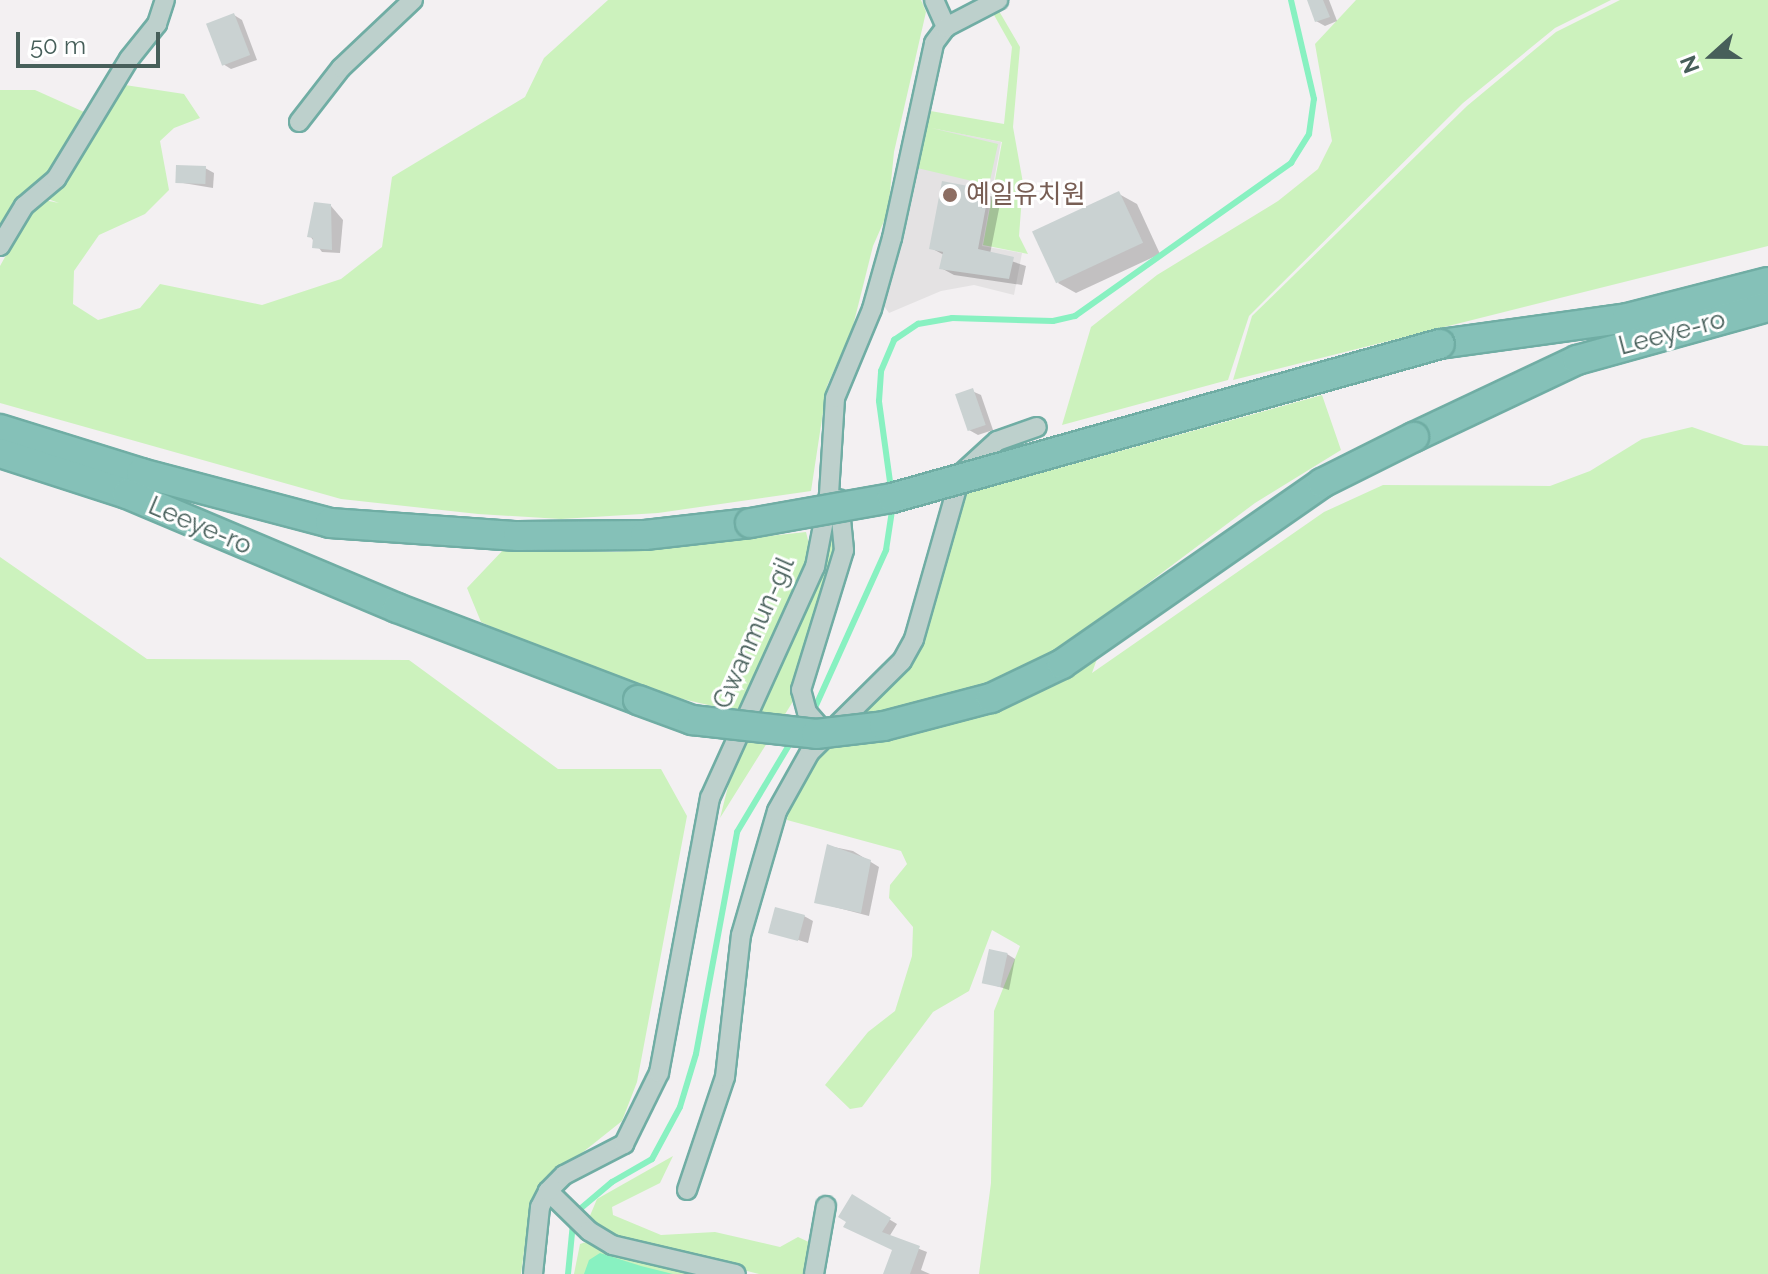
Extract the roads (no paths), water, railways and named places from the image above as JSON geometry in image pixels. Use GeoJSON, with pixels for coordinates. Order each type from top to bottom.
{"type":"FeatureCollection","features":[{"type":"Feature","properties":{"kind":"highway","name":"Leeye-ro"},"geometry":{"type":"LineString","coordinates":[[0,429],[141,473],[330,523],[518,536],[645,535],[750,523],[892,498],[1440,344],[1627,318],[1768,282]]}},
{"type":"Feature","properties":{"kind":"highway","name":"Leeye-ro"},"geometry":{"type":"LineString","coordinates":[[0,453],[127,494],[397,608],[692,720],[816,734],[884,726],[991,698],[1062,664],[1322,483],[1577,360],[1768,307]]}},
{"type":"Feature","properties":{"kind":"street"},"geometry":{"type":"LineString","coordinates":[[0,246],[24,206],[56,179],[129,59],[157,24],[165,0]]}},
{"type":"Feature","properties":{"kind":"street"},"geometry":{"type":"LineString","coordinates":[[299,122],[341,68],[413,0]]}},
{"type":"Feature","properties":{"kind":"street"},"geometry":{"type":"LineString","coordinates":[[934,0],[946,27],[998,0]]}},
{"type":"Feature","properties":{"kind":"street","name":"Gwanmun-gil"},"geometry":{"type":"LineString","coordinates":[[548,1191],[564,1175],[615,1153],[646,1106],[667,1039],[710,798],[810,581],[832,469],[835,398],[872,309],[900,205],[929,59],[946,27]]}},
{"type":"Feature","properties":{"kind":"street"},"geometry":{"type":"LineString","coordinates":[[687,1190],[725,1077],[741,935],[772,823],[801,766],[826,734],[893,671],[914,639],[961,474],[997,441],[1037,427]]}},
{"type":"Feature","properties":{"kind":"street"},"geometry":{"type":"LineString","coordinates":[[826,734],[810,716],[804,677],[844,550],[843,514],[832,469]]}},
{"type":"Feature","properties":{"kind":"street"},"geometry":{"type":"LineString","coordinates":[[533,1274],[540,1207],[548,1191],[589,1231],[612,1245],[736,1274]]}},
{"type":"Feature","properties":{"kind":"street"},"geometry":{"type":"LineString","coordinates":[[814,1274],[826,1206]]}},
{"type":"Feature","properties":{"kind":"waterway"},"geometry":{"type":"LineString","coordinates":[[891,489],[879,401],[881,371],[894,340],[918,324],[952,318],[1053,321],[1075,316],[1291,163],[1309,134],[1314,99],[1291,0]]}},
{"type":"Feature","properties":{"kind":"waterway"},"geometry":{"type":"LineString","coordinates":[[813,712],[886,550],[893,504]]}},
{"type":"Feature","properties":{"kind":"waterway"},"geometry":{"type":"LineString","coordinates":[[580,1209],[612,1182],[652,1159],[680,1107],[696,1054],[737,832],[792,740]]}},
{"type":"Feature","properties":{"kind":"waterway"},"geometry":{"type":"LineString","coordinates":[[568,1274],[573,1223]]}},
{"type":"Feature","properties":{"kind":"place","name":"예일유치원"},"geometry":{"type":"Point","coordinates":[950,195]}}]}
